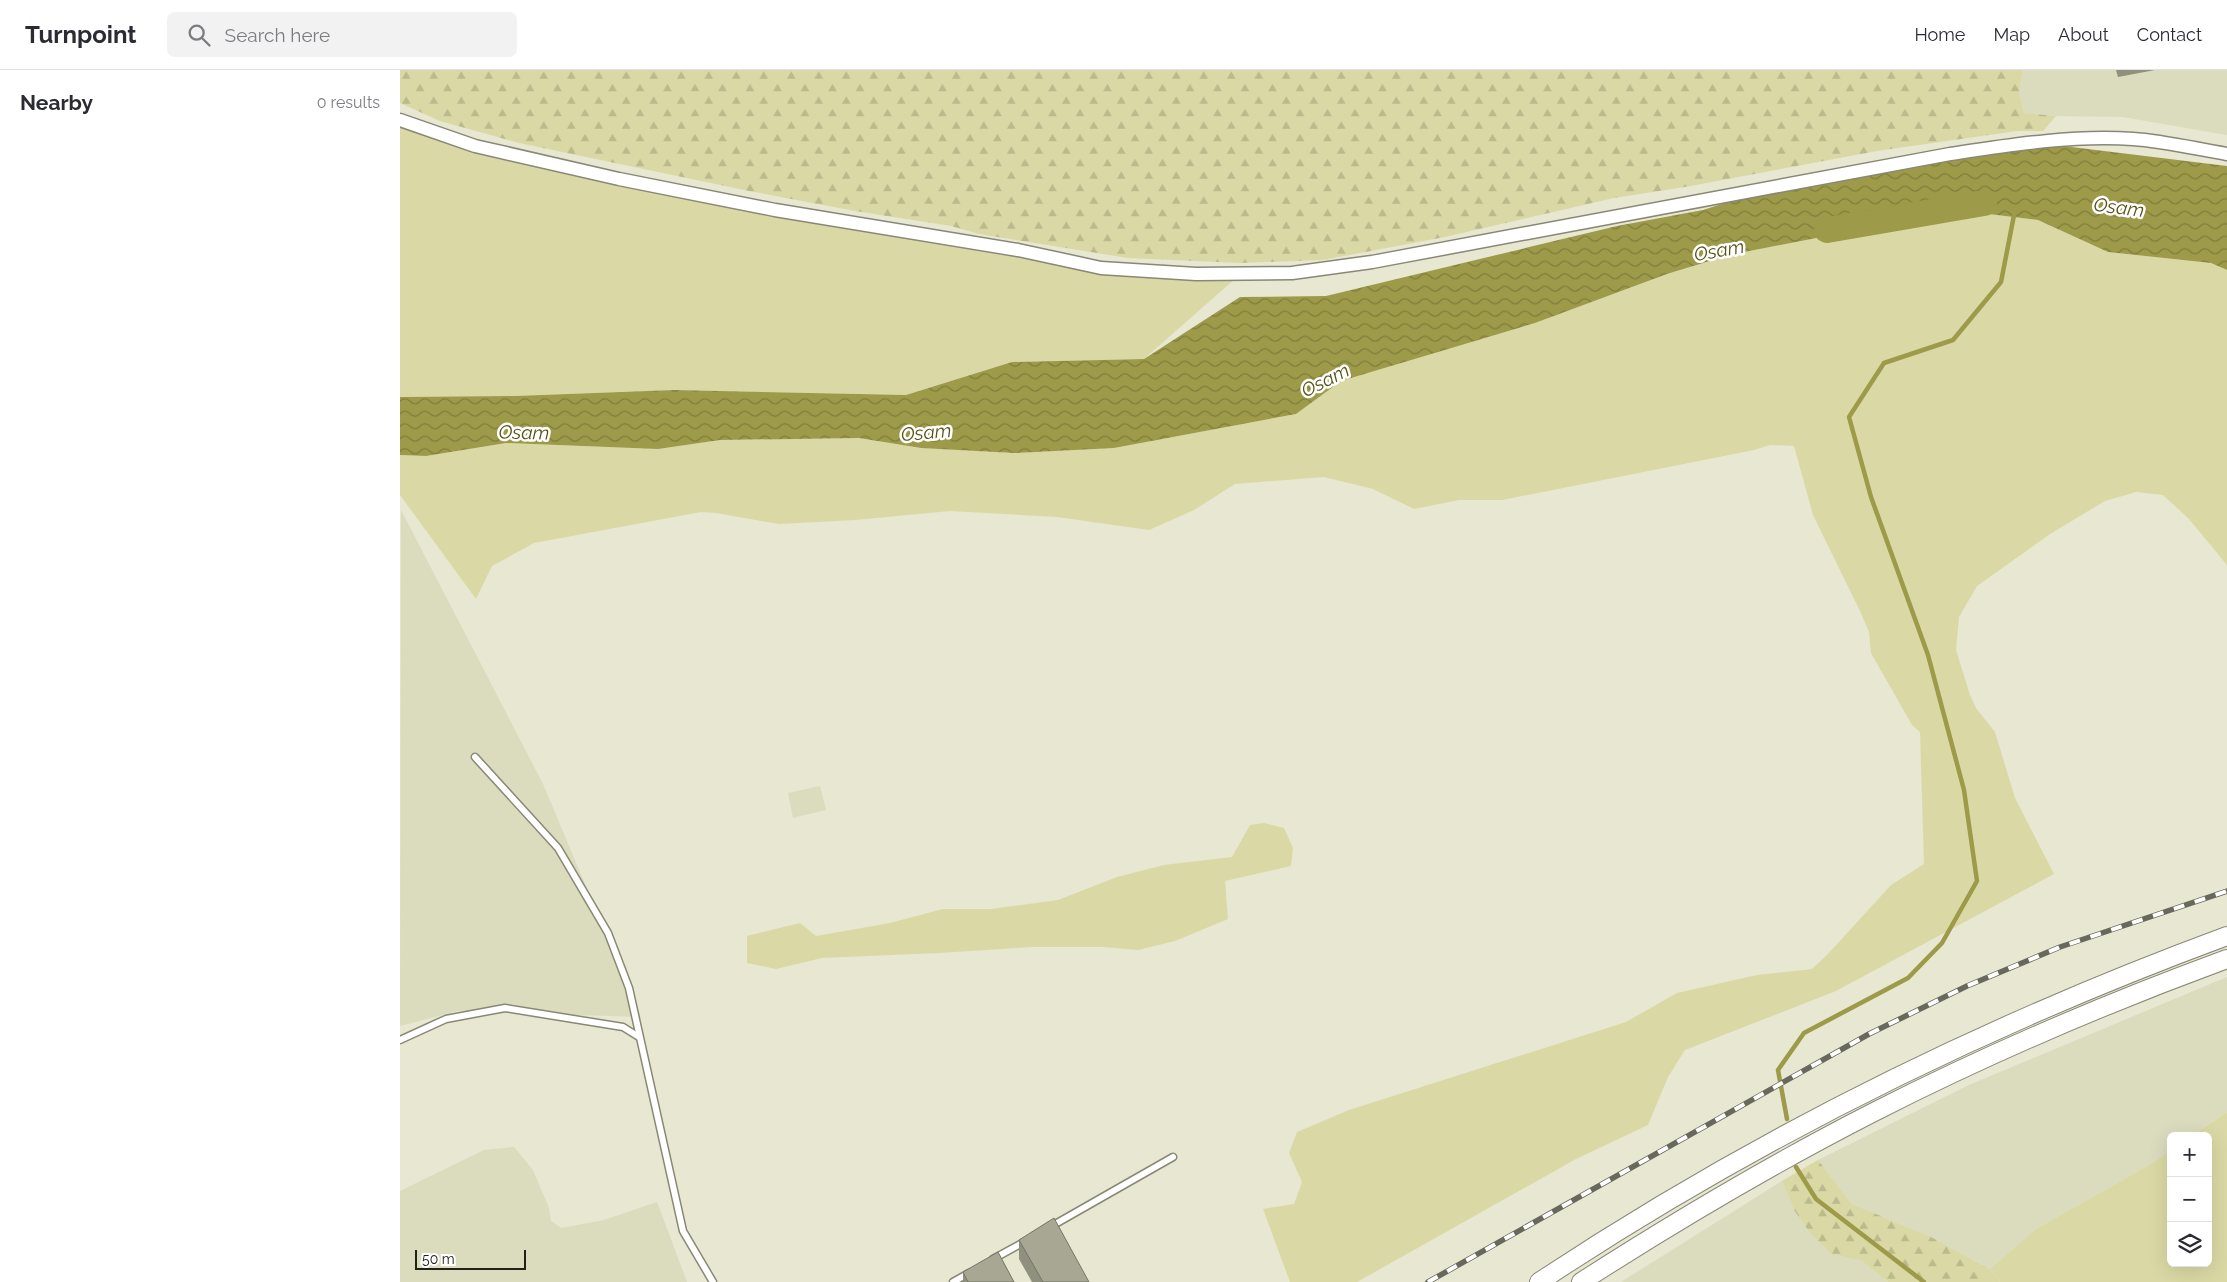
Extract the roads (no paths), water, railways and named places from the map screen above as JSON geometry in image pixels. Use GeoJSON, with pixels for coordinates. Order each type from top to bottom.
{"type":"FeatureCollection","features":[{"type":"Feature","properties":{"kind":"main road"},"geometry":{"type":"LineString","coordinates":[[1539,1282],[1661,1204],[1866,1092],[2010,1024],[2227,936]]}},
{"type":"Feature","properties":{"kind":"main road"},"geometry":{"type":"LineString","coordinates":[[1581,1282],[1673,1225],[1873,1112],[2016,1044],[2227,959]]}},
{"type":"Feature","properties":{"kind":"street"},"geometry":{"type":"LineString","coordinates":[[400,120],[417,128],[484,148],[619,180],[766,208],[1018,250],[1102,268],[1196,274],[1292,273],[1372,262],[1950,154],[2028,143],[2082,138],[2134,139],[2227,154]]}},
{"type":"Feature","properties":{"kind":"lane"},"geometry":{"type":"LineString","coordinates":[[475,757],[558,848],[608,933],[629,988],[683,1231],[713,1282]]}},
{"type":"Feature","properties":{"kind":"lane"},"geometry":{"type":"LineString","coordinates":[[400,1040],[446,1019],[505,1008],[623,1027],[639,1037]]}},
{"type":"Feature","properties":{"kind":"lane"},"geometry":{"type":"LineString","coordinates":[[1046,1229],[1173,1157]]}},
{"type":"Feature","properties":{"kind":"lane"},"geometry":{"type":"LineString","coordinates":[[987,1263],[1029,1239]]}},
{"type":"Feature","properties":{"kind":"lane"},"geometry":{"type":"LineString","coordinates":[[953,1282],[978,1268]]}},
{"type":"Feature","properties":{"kind":"water"},"geometry":{"type":"Polygon","coordinates":[[[2055,145],[2227,166],[2227,270],[2211,263],[2108,252],[2038,220],[1931,207],[1879,218],[1837,234],[1729,255],[1667,274],[1535,323],[1341,381],[1296,414],[1114,448],[1014,453],[921,448],[859,438],[720,440],[658,449],[506,443],[426,456],[400,455],[400,397],[515,396],[674,390],[906,395],[1012,362],[1144,359],[1240,297],[1326,296],[1617,226],[1703,210],[1744,197],[1983,154],[2055,145]]]}},
{"type":"Feature","properties":{"kind":"waterway","name":"Osam"},"geometry":{"type":"LineString","coordinates":[[1827,230],[1984,203]]}},
{"type":"Feature","properties":{"kind":"waterway"},"geometry":{"type":"LineString","coordinates":[[1787,1119],[1778,1070],[1804,1033],[1908,978],[1942,943],[1977,881],[1964,790],[1928,655],[1871,497],[1849,417],[1884,363],[1953,340],[2001,282],[2015,210]]}},
{"type":"Feature","properties":{"kind":"waterway"},"geometry":{"type":"LineString","coordinates":[[1796,1167],[1816,1199],[1924,1282]]}},
{"type":"Feature","properties":{"kind":"railway"},"geometry":{"type":"LineString","coordinates":[[1428,1282],[1869,1034],[1967,986],[2060,947],[2227,891]]}}]}
